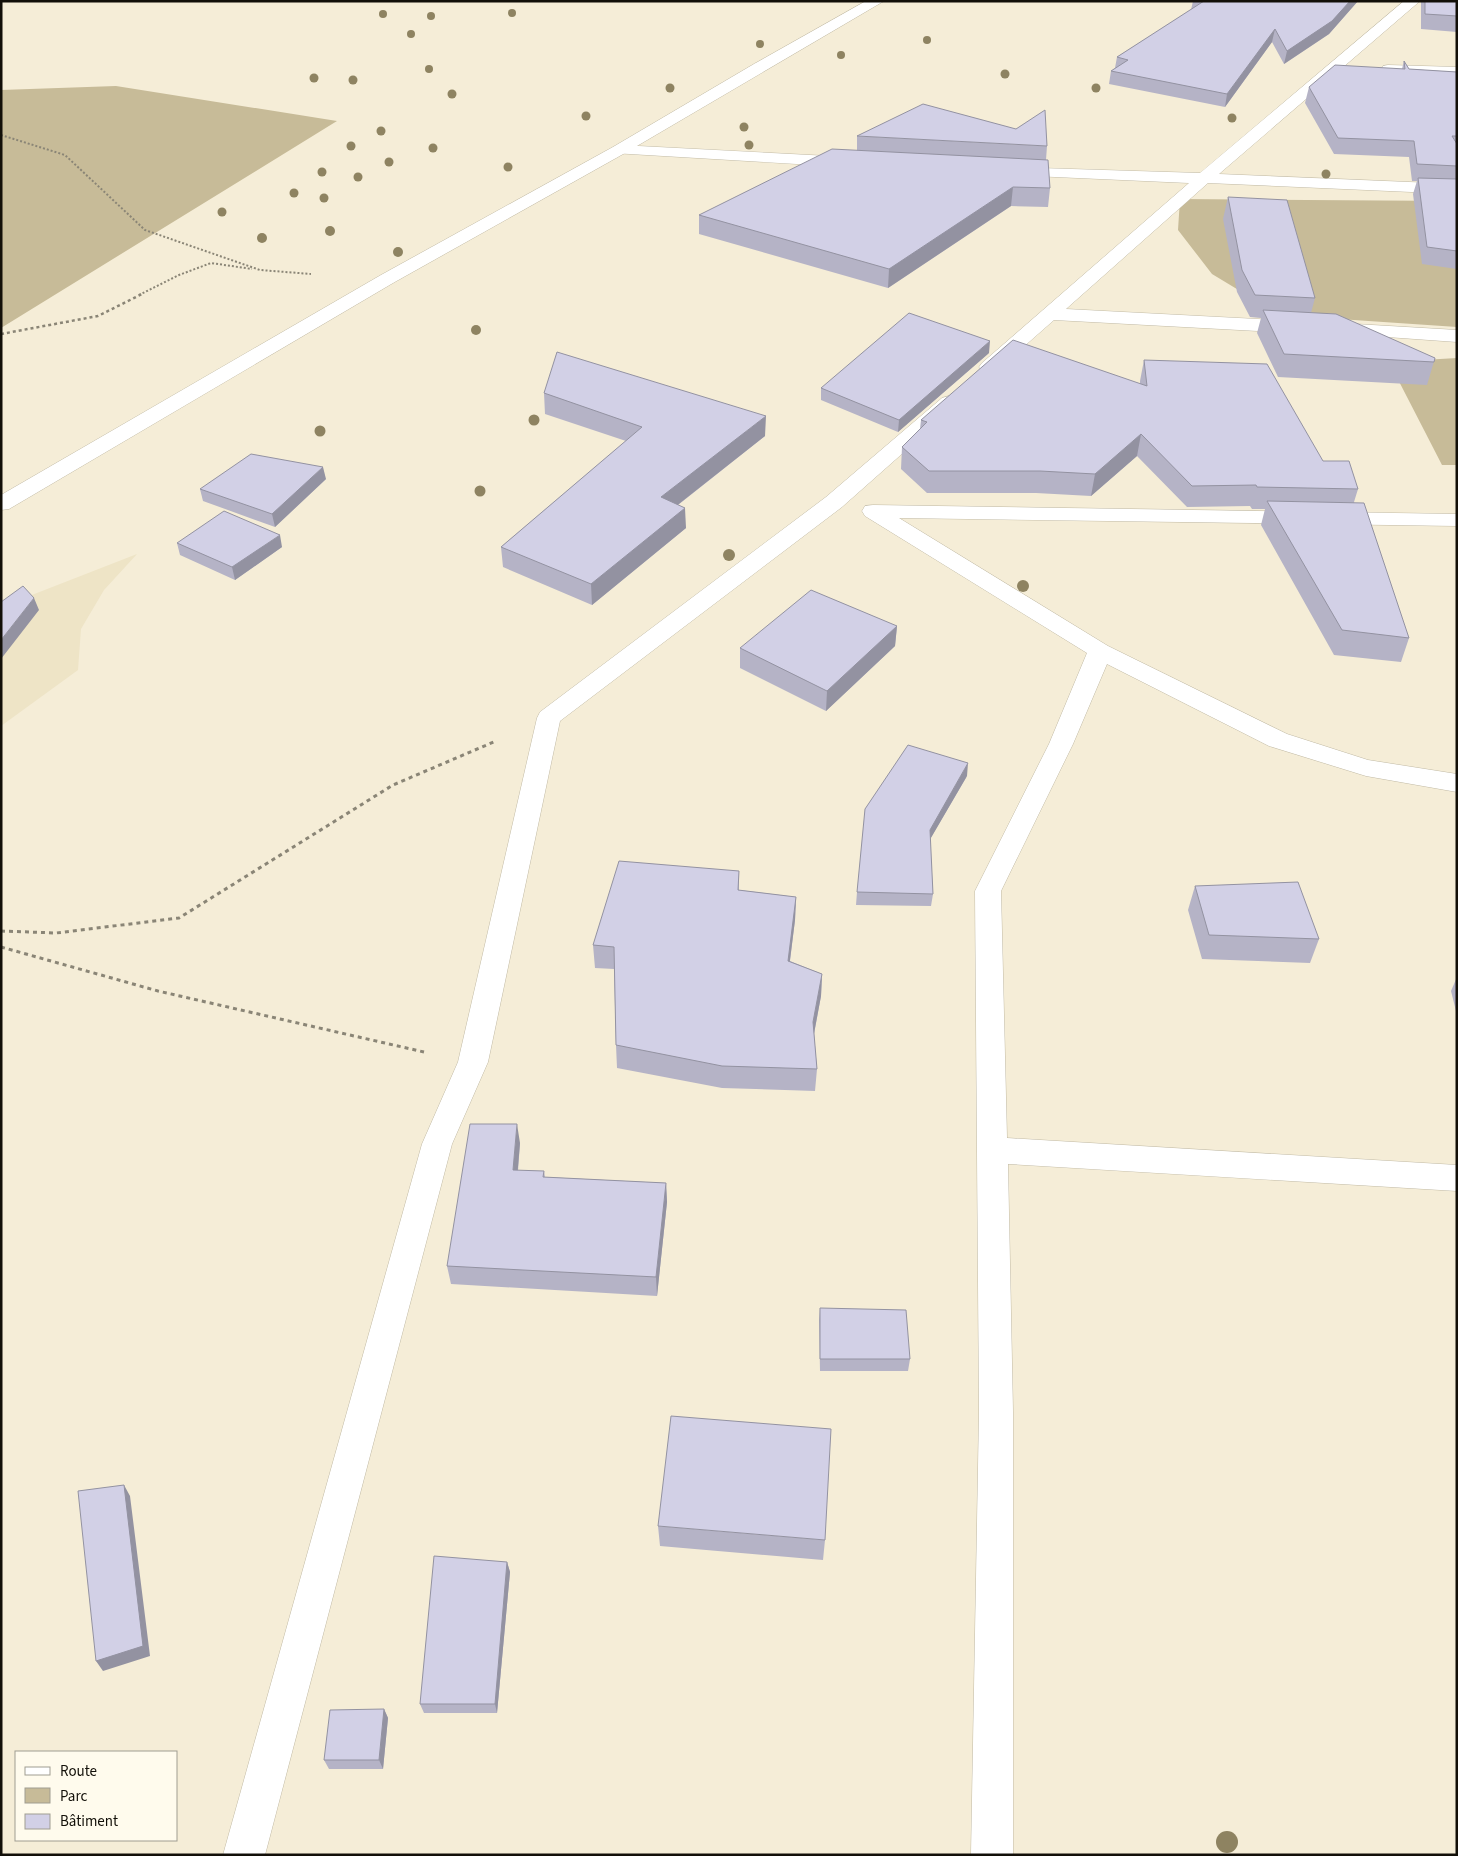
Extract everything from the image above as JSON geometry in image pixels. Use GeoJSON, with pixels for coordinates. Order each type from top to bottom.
{"type":"FeatureCollection","features":[{"type":"Feature","properties":{"kind":"street"},"geometry":{"type":"LineString","coordinates":[[1,504],[387,278],[619,150],[759,67],[877,1]]}},
{"type":"Feature","properties":{"kind":"street"},"geometry":{"type":"LineString","coordinates":[[244,1855],[437,1144],[473,1062],[549,718],[834,502],[1202,180],[1345,68],[1413,1]]}},
{"type":"Feature","properties":{"kind":"street"},"geometry":{"type":"LineString","coordinates":[[1373,69],[1457,71]]}},
{"type":"Feature","properties":{"kind":"street"},"geometry":{"type":"LineString","coordinates":[[619,150],[861,162]]}},
{"type":"Feature","properties":{"kind":"street"},"geometry":{"type":"LineString","coordinates":[[997,169],[1202,180],[1457,189]]}},
{"type":"Feature","properties":{"kind":"street"},"geometry":{"type":"LineString","coordinates":[[1050,314],[1457,336]]}},
{"type":"Feature","properties":{"kind":"street"},"geometry":{"type":"LineString","coordinates":[[834,502],[873,511],[1457,520]]}},
{"type":"Feature","properties":{"kind":"street"},"geometry":{"type":"LineString","coordinates":[[873,511],[1100,651],[1278,740],[1366,768],[1457,784]]}},
{"type":"Feature","properties":{"kind":"street"},"geometry":{"type":"LineString","coordinates":[[992,1855],[996,1412],[988,891],[1061,744],[1100,651]]}},
{"type":"Feature","properties":{"kind":"street"},"geometry":{"type":"LineString","coordinates":[[991,1150],[1457,1178]]}},
{"type":"Feature","properties":{"kind":"path"},"geometry":{"type":"LineString","coordinates":[[1,135],[65,155],[144,230],[260,270]]}},
{"type":"Feature","properties":{"kind":"path"},"geometry":{"type":"LineString","coordinates":[[1,334],[98,316],[179,275],[211,263],[260,270],[387,278]]}},
{"type":"Feature","properties":{"kind":"path"},"geometry":{"type":"LineString","coordinates":[[1,930],[56,933],[179,918],[393,785],[549,718]]}},
{"type":"Feature","properties":{"kind":"path"},"geometry":{"type":"LineString","coordinates":[[1,947],[81,972],[242,1012],[473,1062]]}},
{"type":"Feature","properties":{"kind":"shaded area"},"geometry":{"type":"Polygon","coordinates":[[[137,554],[104,590],[81,629],[78,670],[1,726],[1,607],[137,554]]]}},
{"type":"Feature","properties":{"kind":"green space"},"geometry":{"type":"Polygon","coordinates":[[[116,86],[337,121],[1,328],[1,90],[116,86]]]}},
{"type":"Feature","properties":{"kind":"green space"},"geometry":{"type":"Polygon","coordinates":[[[1180,199],[1457,201],[1457,327],[1280,315],[1212,274],[1178,230],[1180,199]]]}},
{"type":"Feature","properties":{"kind":"green space"},"geometry":{"type":"Polygon","coordinates":[[[1457,358],[1457,465],[1442,465],[1389,362],[1457,358]]]}},
{"type":"Feature","properties":{"kind":"building"},"geometry":{"type":"Polygon","coordinates":[[[1204,1],[1350,1],[1332,21],[1287,51],[1275,29],[1227,94],[1111,71],[1128,60],[1117,57],[1204,1]]]}},
{"type":"Feature","properties":{"kind":"building"},"geometry":{"type":"Polygon","coordinates":[[[1425,1],[1457,1],[1457,16],[1425,14],[1425,1]]]}},
{"type":"Feature","properties":{"kind":"building"},"geometry":{"type":"Polygon","coordinates":[[[1404,61],[1409,69],[1457,72],[1457,136],[1452,136],[1457,144],[1457,166],[1417,164],[1414,141],[1338,138],[1309,87],[1335,65],[1405,69],[1404,61]]]}},
{"type":"Feature","properties":{"kind":"building"},"geometry":{"type":"Polygon","coordinates":[[[923,104],[1016,129],[1045,110],[1047,146],[857,136],[923,104]]]}},
{"type":"Feature","properties":{"kind":"building"},"geometry":{"type":"Polygon","coordinates":[[[832,149],[1048,160],[1050,188],[1013,187],[889,269],[699,215],[832,149]]]}},
{"type":"Feature","properties":{"kind":"building"},"geometry":{"type":"Polygon","coordinates":[[[1418,178],[1457,179],[1457,251],[1427,247],[1418,178]]]}},
{"type":"Feature","properties":{"kind":"building"},"geometry":{"type":"Polygon","coordinates":[[[1228,197],[1287,200],[1315,298],[1255,295],[1242,270],[1228,197]]]}},
{"type":"Feature","properties":{"kind":"building"},"geometry":{"type":"Polygon","coordinates":[[[1263,310],[1336,314],[1435,358],[1434,362],[1284,354],[1263,310]]]}},
{"type":"Feature","properties":{"kind":"building"},"geometry":{"type":"Polygon","coordinates":[[[909,313],[990,341],[899,420],[821,388],[909,313]]]}},
{"type":"Feature","properties":{"kind":"building"},"geometry":{"type":"Polygon","coordinates":[[[1013,340],[1147,386],[1144,360],[1267,364],[1323,461],[1349,461],[1358,489],[1257,487],[1256,485],[1192,486],[1141,434],[1095,474],[1040,471],[929,471],[902,447],[927,422],[921,420],[1013,340]]]}},
{"type":"Feature","properties":{"kind":"building"},"geometry":{"type":"Polygon","coordinates":[[[557,352],[766,416],[661,497],[685,508],[591,584],[501,547],[642,427],[544,393],[557,352]]]}},
{"type":"Feature","properties":{"kind":"building"},"geometry":{"type":"Polygon","coordinates":[[[251,454],[323,467],[272,514],[200,489],[251,454]]]}},
{"type":"Feature","properties":{"kind":"building"},"geometry":{"type":"Polygon","coordinates":[[[1267,501],[1364,503],[1409,638],[1342,630],[1267,501]]]}},
{"type":"Feature","properties":{"kind":"building"},"geometry":{"type":"Polygon","coordinates":[[[224,511],[280,535],[232,567],[177,543],[224,511]]]}},
{"type":"Feature","properties":{"kind":"building"},"geometry":{"type":"Polygon","coordinates":[[[23,586],[34,598],[1,640],[1,602],[23,586]]]}},
{"type":"Feature","properties":{"kind":"building"},"geometry":{"type":"Polygon","coordinates":[[[811,590],[897,626],[827,691],[740,648],[811,590]]]}},
{"type":"Feature","properties":{"kind":"building"},"geometry":{"type":"Polygon","coordinates":[[[908,745],[968,763],[930,830],[933,894],[857,892],[865,809],[908,745]]]}},
{"type":"Feature","properties":{"kind":"building"},"geometry":{"type":"Polygon","coordinates":[[[619,861],[739,871],[738,890],[796,897],[788,961],[822,974],[813,1022],[817,1069],[722,1066],[616,1045],[614,947],[593,945],[619,861]]]}},
{"type":"Feature","properties":{"kind":"building"},"geometry":{"type":"Polygon","coordinates":[[[1298,882],[1319,939],[1209,935],[1195,886],[1298,882]]]}},
{"type":"Feature","properties":{"kind":"building"},"geometry":{"type":"Polygon","coordinates":[[[470,1124],[517,1124],[513,1170],[544,1171],[543,1177],[666,1183],[656,1277],[447,1266],[470,1124]]]}},
{"type":"Feature","properties":{"kind":"building"},"geometry":{"type":"Polygon","coordinates":[[[820,1308],[906,1310],[910,1359],[820,1359],[820,1308]]]}},
{"type":"Feature","properties":{"kind":"building"},"geometry":{"type":"Polygon","coordinates":[[[671,1416],[831,1429],[825,1540],[658,1526],[671,1416]]]}},
{"type":"Feature","properties":{"kind":"building"},"geometry":{"type":"Polygon","coordinates":[[[124,1485],[143,1646],[96,1661],[78,1491],[124,1485]]]}},
{"type":"Feature","properties":{"kind":"building"},"geometry":{"type":"Polygon","coordinates":[[[434,1556],[507,1562],[495,1704],[420,1704],[434,1556]]]}},
{"type":"Feature","properties":{"kind":"building"},"geometry":{"type":"Polygon","coordinates":[[[384,1709],[379,1760],[324,1760],[330,1710],[384,1709]]]}}]}
